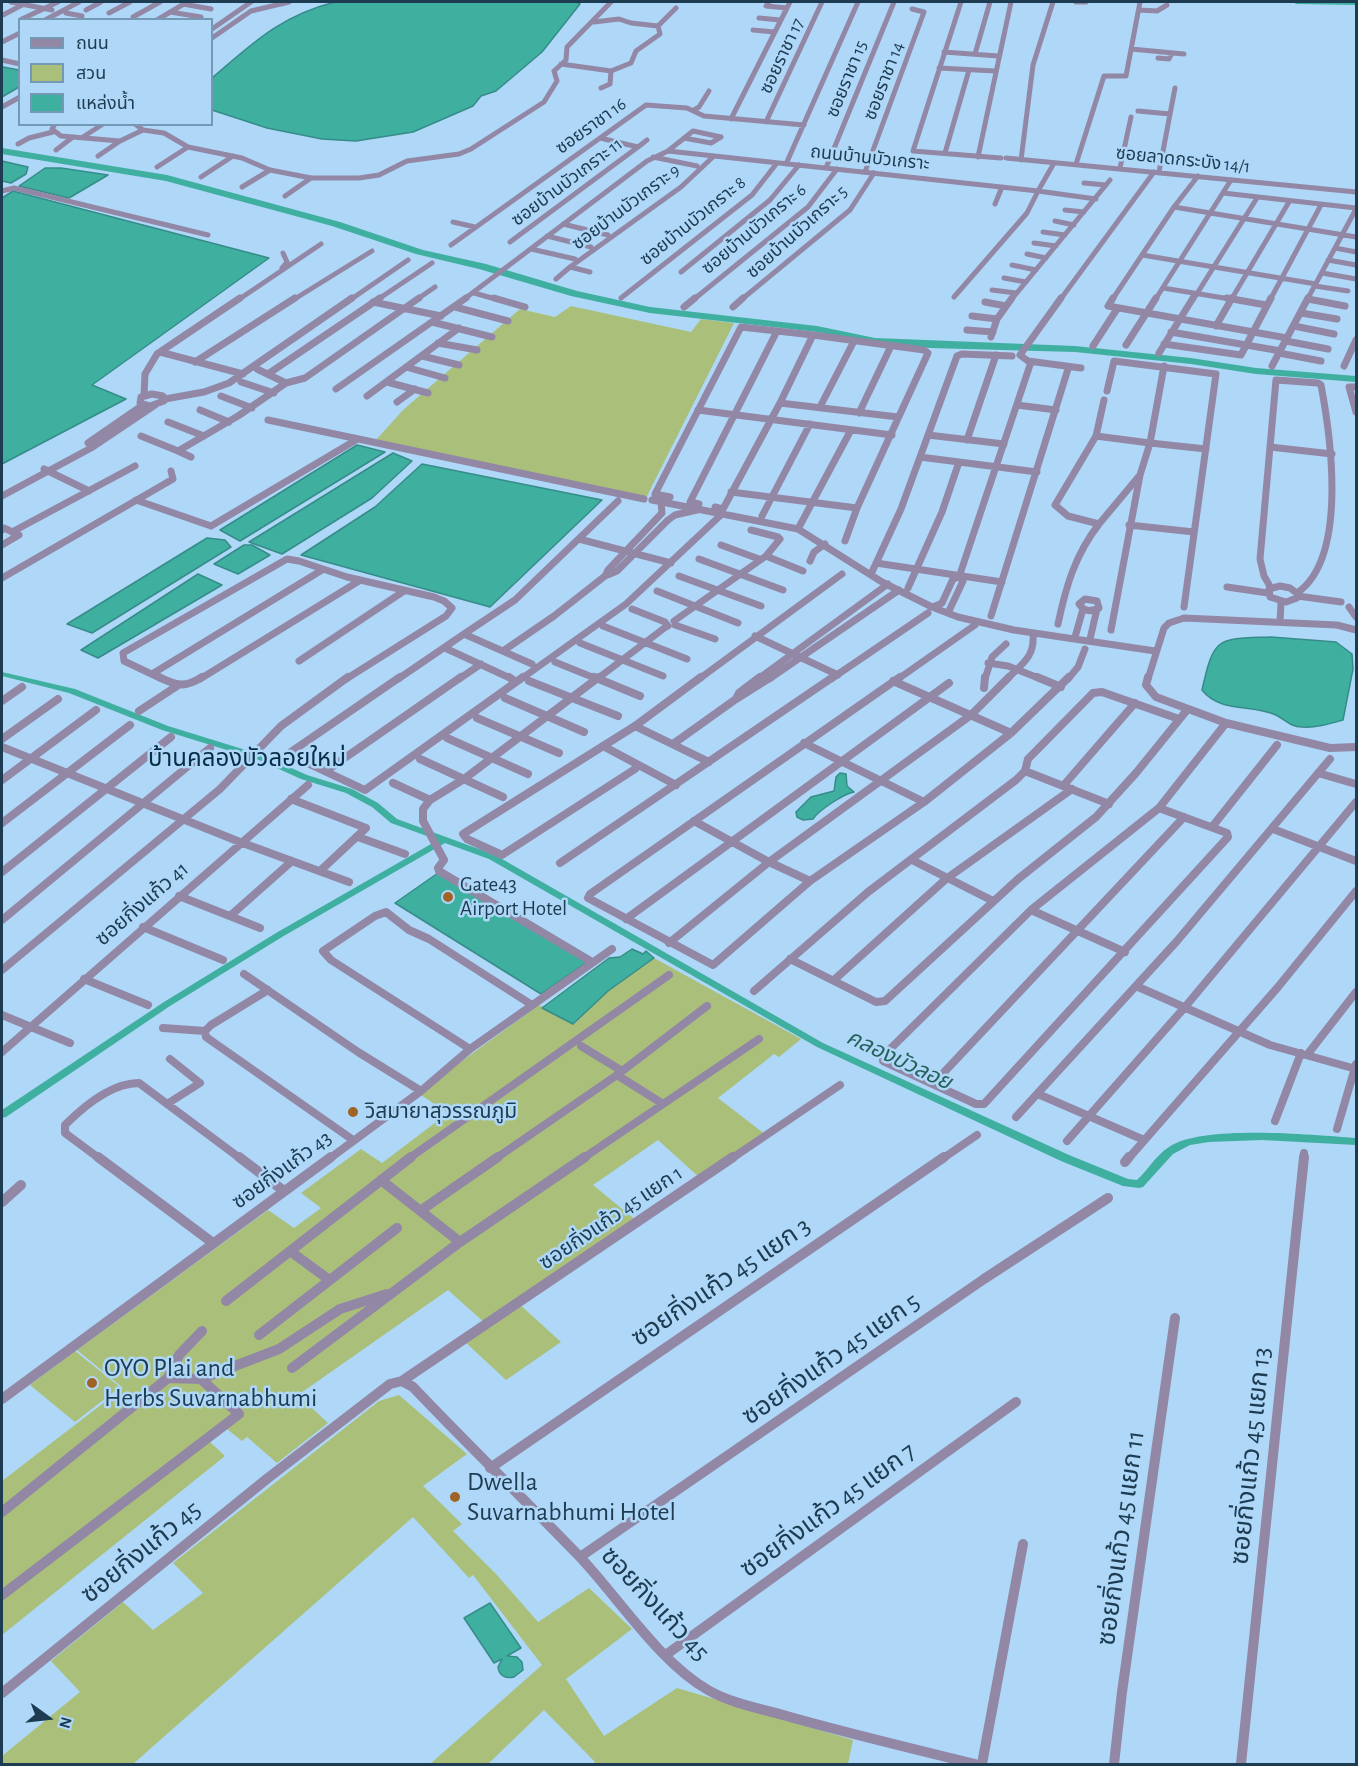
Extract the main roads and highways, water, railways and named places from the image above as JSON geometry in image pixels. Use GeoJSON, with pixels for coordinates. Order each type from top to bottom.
{"type":"FeatureCollection","features":[{"type":"Feature","properties":{"kind":"water"},"geometry":{"type":"Polygon","coordinates":[[[335,2],[576,2],[580,4],[542,52],[496,91],[481,96],[473,106],[413,132],[356,141],[322,139],[267,128],[213,110],[213,77],[268,32],[316,8],[335,2]]]}},
{"type":"Feature","properties":{"kind":"water"},"geometry":{"type":"Polygon","coordinates":[[[2,68],[18,70],[18,88],[2,97],[2,68]]]}},
{"type":"Feature","properties":{"kind":"water"},"geometry":{"type":"Polygon","coordinates":[[[2,161],[28,167],[26,174],[11,183],[2,181],[2,161]]]}},
{"type":"Feature","properties":{"kind":"water"},"geometry":{"type":"Polygon","coordinates":[[[45,168],[108,175],[69,198],[19,186],[45,168]]]}},
{"type":"Feature","properties":{"kind":"water"},"geometry":{"type":"Polygon","coordinates":[[[13,191],[269,258],[92,385],[126,399],[2,464],[2,198],[13,191]]]}},
{"type":"Feature","properties":{"kind":"water"},"geometry":{"type":"Polygon","coordinates":[[[357,445],[385,452],[240,541],[220,530],[357,445]]]}},
{"type":"Feature","properties":{"kind":"water"},"geometry":{"type":"Polygon","coordinates":[[[393,453],[412,461],[372,498],[282,554],[249,542],[393,453]]]}},
{"type":"Feature","properties":{"kind":"water"},"geometry":{"type":"Polygon","coordinates":[[[422,464],[602,500],[490,607],[301,555],[375,507],[422,464]]]}},
{"type":"Feature","properties":{"kind":"water"},"geometry":{"type":"Polygon","coordinates":[[[207,538],[225,540],[231,547],[92,633],[67,624],[207,538]]]}},
{"type":"Feature","properties":{"kind":"water"},"geometry":{"type":"Polygon","coordinates":[[[244,545],[252,545],[270,555],[238,574],[214,564],[244,545]]]}},
{"type":"Feature","properties":{"kind":"water"},"geometry":{"type":"Polygon","coordinates":[[[198,574],[222,585],[98,658],[81,650],[198,574]]]}},
{"type":"Feature","properties":{"kind":"water"},"geometry":{"type":"Polygon","coordinates":[[[1271,637],[1336,642],[1352,654],[1353,669],[1343,720],[1317,726],[1298,727],[1267,712],[1218,702],[1202,690],[1210,659],[1221,644],[1240,638],[1271,637]]]}},
{"type":"Feature","properties":{"kind":"water"},"geometry":{"type":"Polygon","coordinates":[[[840,773],[846,774],[847,786],[854,792],[831,803],[813,819],[803,820],[797,817],[796,812],[811,797],[834,791],[836,777],[840,773]]]}},
{"type":"Feature","properties":{"kind":"water"},"geometry":{"type":"Polygon","coordinates":[[[438,873],[587,962],[541,994],[395,903],[438,873]]]}},
{"type":"Feature","properties":{"kind":"water"},"geometry":{"type":"Polygon","coordinates":[[[632,949],[643,954],[646,951],[654,958],[608,991],[573,1024],[542,1008],[609,958],[620,957],[632,949]]]}},
{"type":"Feature","properties":{"kind":"water"},"geometry":{"type":"Polygon","coordinates":[[[490,1603],[521,1648],[507,1656],[517,1657],[522,1662],[523,1670],[514,1677],[508,1678],[501,1675],[498,1667],[502,1659],[494,1663],[464,1618],[490,1603]]]}},
{"type":"Feature","properties":{"kind":"waterway"},"geometry":{"type":"LineString","coordinates":[[1296,2],[1356,4]]}},
{"type":"Feature","properties":{"kind":"waterway"},"geometry":{"type":"LineString","coordinates":[[2,151],[167,178],[336,224],[420,252],[482,266],[575,294],[650,310],[817,329],[875,341],[1075,349],[1191,361],[1256,371],[1356,379]]}},
{"type":"Feature","properties":{"kind":"waterway","name":"คลองบัวลอย"},"geometry":{"type":"LineString","coordinates":[[2,674],[72,691],[165,728],[262,758],[304,777],[349,791],[375,805],[394,821],[492,857],[820,1045],[1065,1158],[1127,1183],[1139,1184],[1170,1151],[1188,1142],[1234,1137],[1356,1142]]}},
{"type":"Feature","properties":{"kind":"waterway"},"geometry":{"type":"LineString","coordinates":[[2,1115],[167,1004],[279,935],[441,842]]}},
{"type":"Feature","properties":{"kind":"place","name":"Gate43 Airport Hotel"},"geometry":{"type":"Point","coordinates":[448,897]}},
{"type":"Feature","properties":{"kind":"place","name":"วิสมายาสุวรรณภูมิ"},"geometry":{"type":"Point","coordinates":[353,1112]}},
{"type":"Feature","properties":{"kind":"place","name":"OYO Plai and Herbs Suvarnabhumi"},"geometry":{"type":"Point","coordinates":[92,1383]}},
{"type":"Feature","properties":{"kind":"place","name":"Dwella Suvarnabhumi Hotel"},"geometry":{"type":"Point","coordinates":[455,1497]}},
{"type":"Feature","properties":{"kind":"district","name":"บ้านคลองบัวลอยใหม่"},"geometry":{"type":"Point","coordinates":[247,759]}}]}
